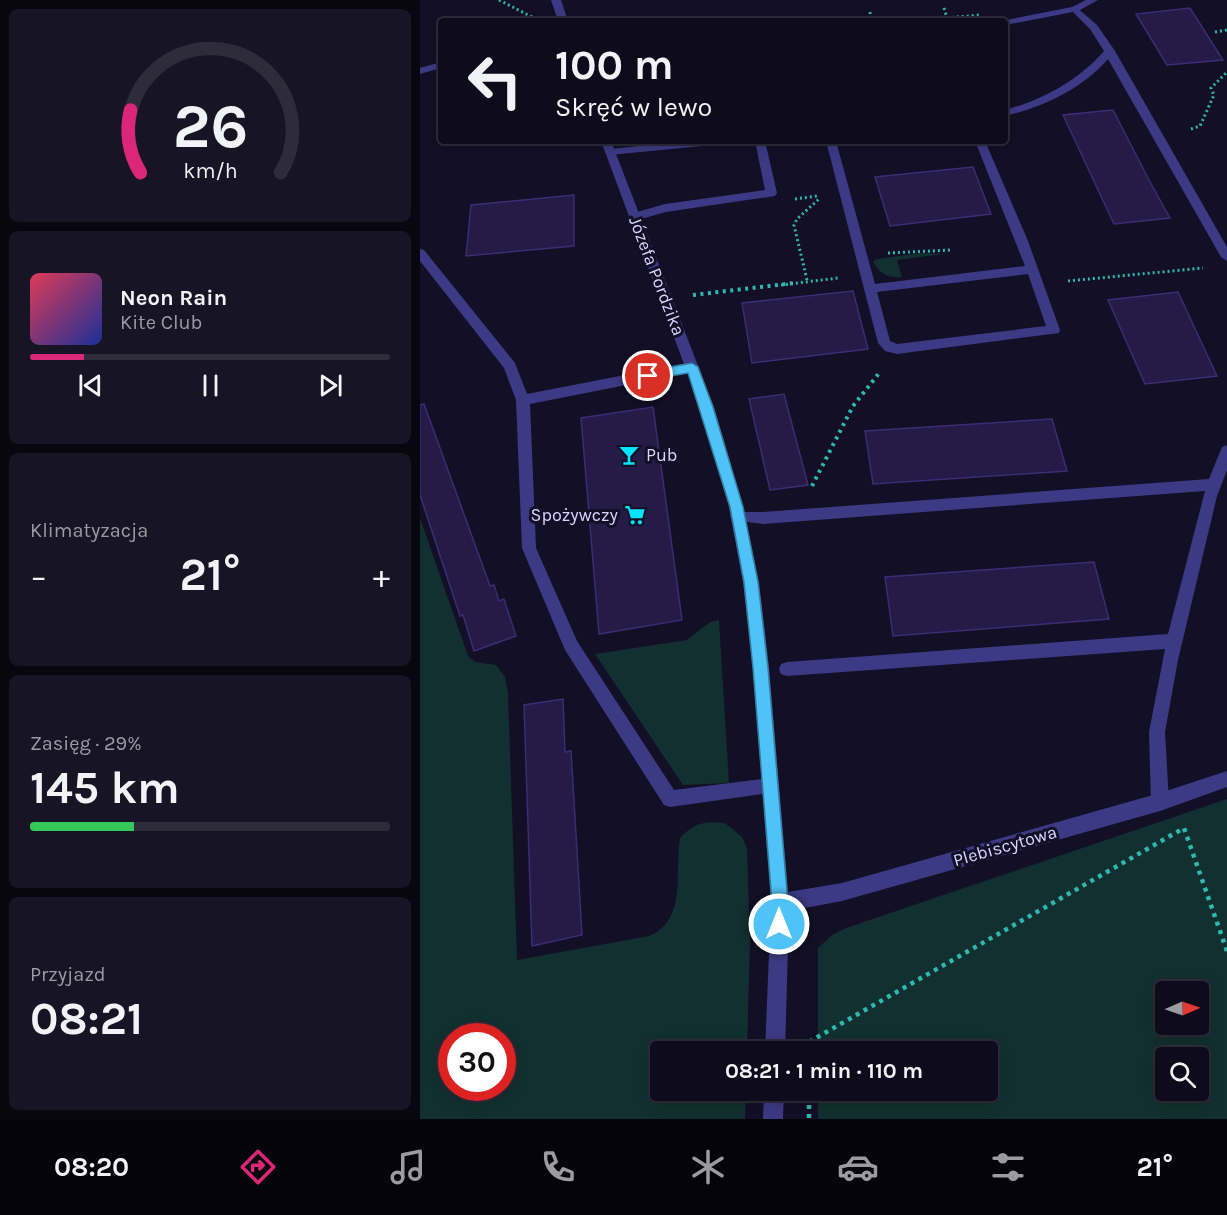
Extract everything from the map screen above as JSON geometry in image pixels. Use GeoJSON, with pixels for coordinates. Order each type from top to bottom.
{"type":"FeatureCollection","features":[{"type":"Feature","properties":{"kind":"street"},"geometry":{"type":"LineString","coordinates":[[556,0],[562,18]]}},
{"type":"Feature","properties":{"kind":"street"},"geometry":{"type":"LineString","coordinates":[[1008,21],[1075,9],[1093,0]]}},
{"type":"Feature","properties":{"kind":"street"},"geometry":{"type":"LineString","coordinates":[[1075,9],[1094,27],[1110,51],[1227,258]]}},
{"type":"Feature","properties":{"kind":"street"},"geometry":{"type":"LineString","coordinates":[[1008,112],[1051,96],[1096,67],[1110,51]]}},
{"type":"Feature","properties":{"kind":"street"},"geometry":{"type":"LineString","coordinates":[[420,71],[438,66]]}},
{"type":"Feature","properties":{"kind":"street"},"geometry":{"type":"LineString","coordinates":[[608,147],[666,144]]}},
{"type":"Feature","properties":{"kind":"street"},"geometry":{"type":"LineString","coordinates":[[634,217],[665,208],[771,193],[761,144]]}},
{"type":"Feature","properties":{"kind":"street"},"geometry":{"type":"LineString","coordinates":[[832,144],[884,343],[890,348],[903,349],[1054,330],[981,144]]}},
{"type":"Feature","properties":{"kind":"street","name":"Józefa Pordzika"},"geometry":{"type":"LineString","coordinates":[[608,147],[707,407],[737,516],[751,582],[761,668],[780,903],[775,1041]]}},
{"type":"Feature","properties":{"kind":"street"},"geometry":{"type":"LineString","coordinates":[[420,253],[510,366],[523,400],[529,548],[571,645],[645,762],[670,799],[770,786]]}},
{"type":"Feature","properties":{"kind":"street"},"geometry":{"type":"LineString","coordinates":[[869,289],[1032,269]]}},
{"type":"Feature","properties":{"kind":"street"},"geometry":{"type":"LineString","coordinates":[[523,400],[692,367]]}},
{"type":"Feature","properties":{"kind":"street"},"geometry":{"type":"LineString","coordinates":[[1160,802],[1157,732],[1174,641],[1215,484],[1227,451]]}},
{"type":"Feature","properties":{"kind":"street"},"geometry":{"type":"LineString","coordinates":[[737,516],[763,518],[798,516],[1215,484]]}},
{"type":"Feature","properties":{"kind":"street"},"geometry":{"type":"LineString","coordinates":[[787,669],[1174,641]]}},
{"type":"Feature","properties":{"kind":"street","name":"Plebiscytowa"},"geometry":{"type":"LineString","coordinates":[[780,903],[842,892],[1160,802],[1227,779]]}},
{"type":"Feature","properties":{"kind":"street"},"geometry":{"type":"LineString","coordinates":[[773,1119],[774,1101]]}},
{"type":"Feature","properties":{"kind":"path"},"geometry":{"type":"LineString","coordinates":[[500,0],[534,18]]}},
{"type":"Feature","properties":{"kind":"path"},"geometry":{"type":"LineString","coordinates":[[944,8],[947,18]]}},
{"type":"Feature","properties":{"kind":"path"},"geometry":{"type":"LineString","coordinates":[[870,12],[871,18]]}},
{"type":"Feature","properties":{"kind":"path"},"geometry":{"type":"LineString","coordinates":[[1215,32],[1227,30]]}},
{"type":"Feature","properties":{"kind":"path"},"geometry":{"type":"LineString","coordinates":[[1191,129],[1200,126],[1214,95],[1211,88],[1227,72]]}},
{"type":"Feature","properties":{"kind":"path"},"geometry":{"type":"LineString","coordinates":[[793,199],[824,195],[795,222],[807,280]]}},
{"type":"Feature","properties":{"kind":"path"},"geometry":{"type":"LineString","coordinates":[[860,256],[963,248]]}},
{"type":"Feature","properties":{"kind":"path"},"geometry":{"type":"LineString","coordinates":[[1068,281],[1207,267]]}},
{"type":"Feature","properties":{"kind":"path"},"geometry":{"type":"LineString","coordinates":[[685,296],[865,275]]}},
{"type":"Feature","properties":{"kind":"path"},"geometry":{"type":"LineString","coordinates":[[798,516],[799,505],[812,487],[836,437],[853,406],[881,370],[890,348]]}},
{"type":"Feature","properties":{"kind":"path"},"geometry":{"type":"LineString","coordinates":[[809,1041],[1184,828],[1227,951]]}},
{"type":"Feature","properties":{"kind":"path"},"geometry":{"type":"LineString","coordinates":[[809,1101],[809,1119]]}},
{"type":"Feature","properties":{"kind":"green space"},"geometry":{"type":"Polygon","coordinates":[[[920,253],[943,254],[897,260],[902,277],[884,274],[873,261],[877,259],[920,253]]]}},
{"type":"Feature","properties":{"kind":"green space"},"geometry":{"type":"Polygon","coordinates":[[[420,518],[468,656],[475,662],[496,665],[505,677],[508,693],[517,960],[649,936],[661,929],[669,919],[674,907],[677,894],[680,838],[695,826],[712,822],[725,823],[742,837],[747,848],[750,941],[747,1041],[650,1041],[650,1101],[746,1101],[745,1119],[420,1119],[420,518]]]}},
{"type":"Feature","properties":{"kind":"green space"},"geometry":{"type":"Polygon","coordinates":[[[719,620],[729,783],[683,785],[595,654],[687,640],[710,622],[719,620]]]}},
{"type":"Feature","properties":{"kind":"green space"},"geometry":{"type":"Polygon","coordinates":[[[1227,799],[1227,1119],[818,1119],[818,1101],[998,1101],[998,1041],[818,1041],[818,948],[832,935],[846,928],[1227,799]]]}},
{"type":"Feature","properties":{"kind":"building"},"geometry":{"type":"Polygon","coordinates":[[[1190,8],[1223,60],[1167,65],[1136,14],[1190,8]]]}},
{"type":"Feature","properties":{"kind":"building"},"geometry":{"type":"Polygon","coordinates":[[[1113,110],[1170,218],[1114,224],[1063,115],[1113,110]]]}},
{"type":"Feature","properties":{"kind":"building"},"geometry":{"type":"Polygon","coordinates":[[[973,167],[991,214],[890,226],[875,177],[973,167]]]}},
{"type":"Feature","properties":{"kind":"building"},"geometry":{"type":"Polygon","coordinates":[[[574,195],[574,246],[466,256],[471,205],[574,195]]]}},
{"type":"Feature","properties":{"kind":"building"},"geometry":{"type":"Polygon","coordinates":[[[853,291],[868,349],[752,363],[742,303],[853,291]]]}},
{"type":"Feature","properties":{"kind":"building"},"geometry":{"type":"Polygon","coordinates":[[[1178,292],[1217,376],[1145,384],[1108,300],[1178,292]]]}},
{"type":"Feature","properties":{"kind":"building"},"geometry":{"type":"Polygon","coordinates":[[[784,394],[808,485],[770,490],[749,399],[784,394]]]}},
{"type":"Feature","properties":{"kind":"building"},"geometry":{"type":"Polygon","coordinates":[[[424,404],[490,586],[494,585],[499,601],[504,599],[516,636],[474,651],[420,495],[420,405],[424,404]]]}},
{"type":"Feature","properties":{"kind":"building"},"geometry":{"type":"Polygon","coordinates":[[[653,407],[682,620],[599,634],[581,418],[653,407]]]}},
{"type":"Feature","properties":{"kind":"building"},"geometry":{"type":"Polygon","coordinates":[[[1052,419],[1067,471],[873,484],[865,431],[1052,419]]]}},
{"type":"Feature","properties":{"kind":"building"},"geometry":{"type":"Polygon","coordinates":[[[1094,562],[1109,619],[893,636],[885,577],[1094,562]]]}},
{"type":"Feature","properties":{"kind":"building"},"geometry":{"type":"Polygon","coordinates":[[[563,699],[565,752],[571,751],[582,935],[532,946],[524,705],[563,699]]]}},
{"type":"Feature","properties":{"kind":"place","name":"Pub"},"geometry":{"type":"Point","coordinates":[629,455]}},
{"type":"Feature","properties":{"kind":"place","name":"Spożywczy"},"geometry":{"type":"Point","coordinates":[635,515]}},
{"type":"Feature","properties":{"kind":"route"},"geometry":{"type":"LineString","coordinates":[[648,376],[692,367],[707,407],[736,507],[751,582],[761,668],[780,903],[779,924]]}}]}
